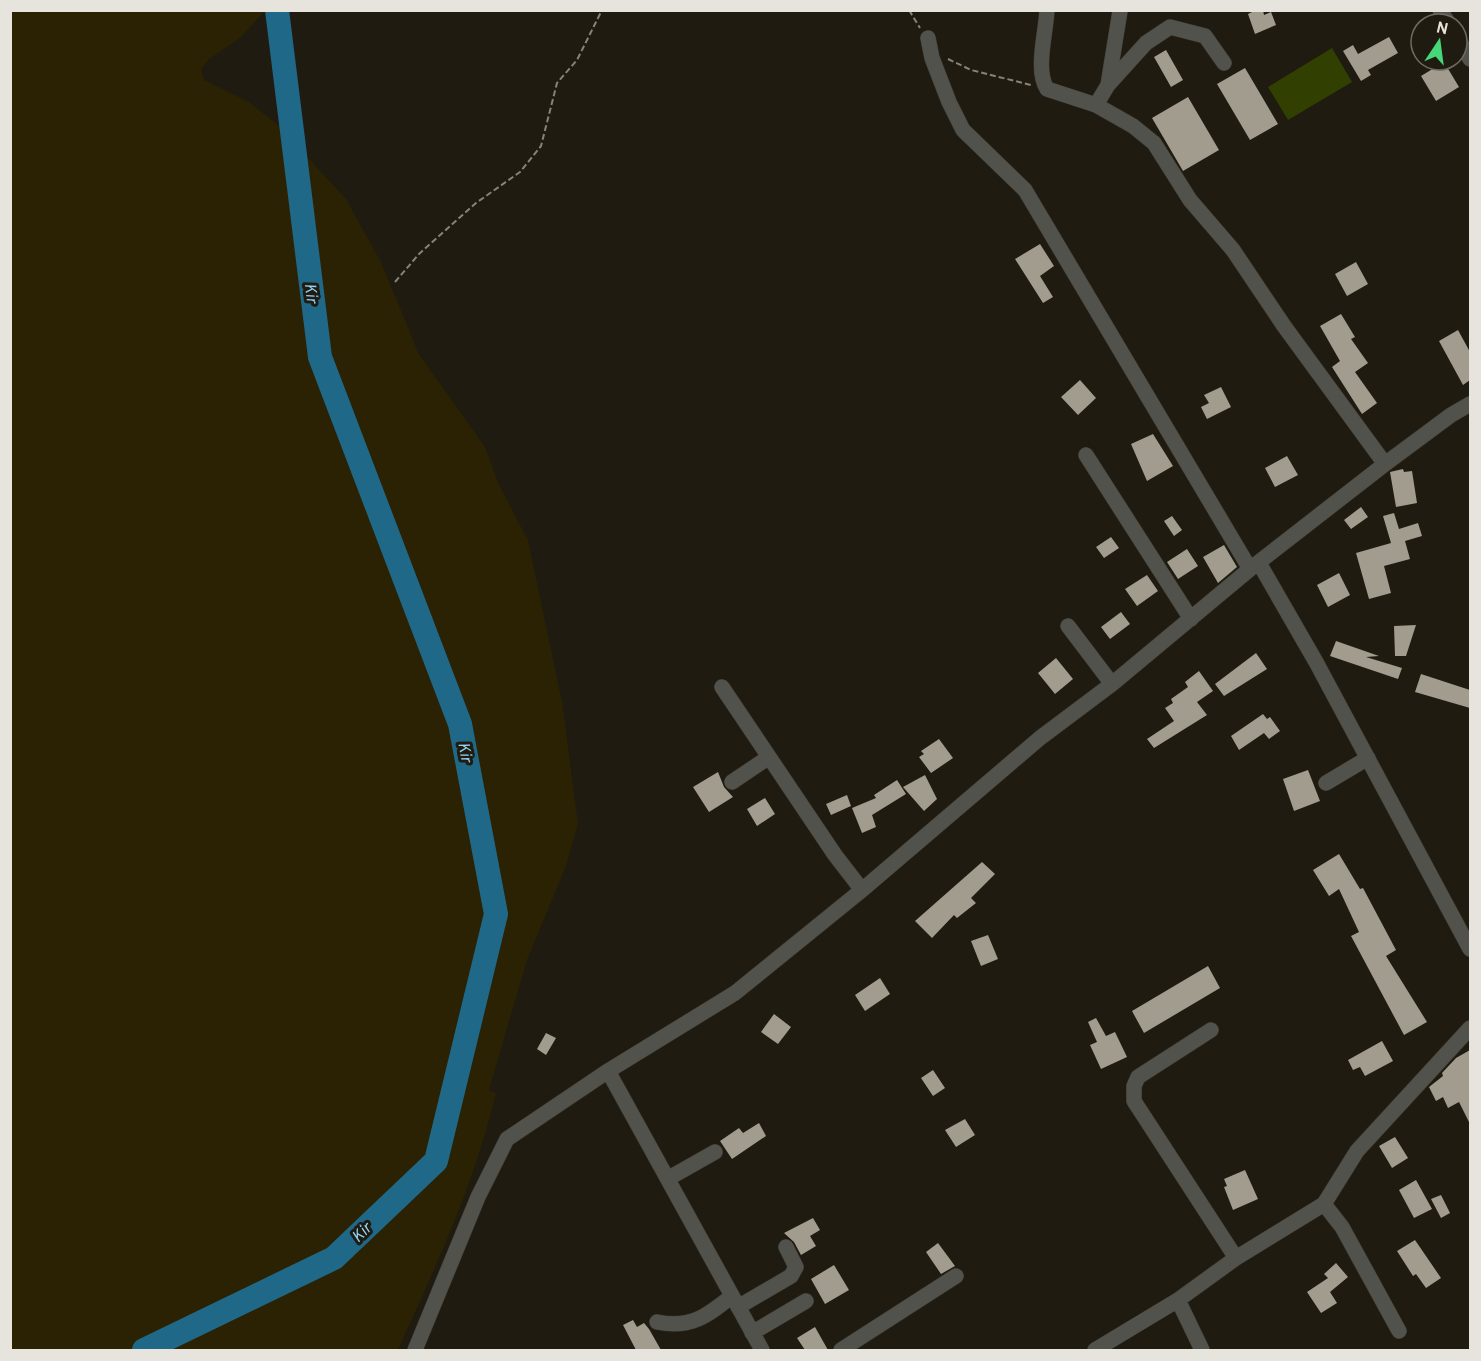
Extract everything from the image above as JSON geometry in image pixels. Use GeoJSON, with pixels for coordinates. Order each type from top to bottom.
{"type":"FeatureCollection","features":[{"type":"Feature","properties":{"kind":"street"},"geometry":{"type":"LineString","coordinates":[[1047,10],[1041,63],[1047,89],[1096,105],[1133,126],[1154,143],[1190,200],[1233,250],[1284,326],[1385,464]]}},
{"type":"Feature","properties":{"kind":"street"},"geometry":{"type":"LineString","coordinates":[[1108,85],[1120,11]]}},
{"type":"Feature","properties":{"kind":"street"},"geometry":{"type":"LineString","coordinates":[[1096,105],[1108,85],[1146,43],[1170,27],[1204,36],[1224,63]]}},
{"type":"Feature","properties":{"kind":"street"},"geometry":{"type":"LineString","coordinates":[[928,38],[940,80],[963,130],[1025,190],[1255,566],[1368,758],[1470,948]]}},
{"type":"Feature","properties":{"kind":"street"},"geometry":{"type":"LineString","coordinates":[[415,1350],[478,1197],[507,1138],[608,1071],[735,993],[862,890],[1040,738],[1112,684],[1255,566],[1385,464],[1451,415],[1470,404]]}},
{"type":"Feature","properties":{"kind":"street"},"geometry":{"type":"LineString","coordinates":[[1086,455],[1191,619]]}},
{"type":"Feature","properties":{"kind":"street"},"geometry":{"type":"LineString","coordinates":[[1068,626],[1112,684]]}},
{"type":"Feature","properties":{"kind":"street"},"geometry":{"type":"LineString","coordinates":[[722,687],[834,855],[862,890]]}},
{"type":"Feature","properties":{"kind":"street"},"geometry":{"type":"LineString","coordinates":[[732,782],[769,757]]}},
{"type":"Feature","properties":{"kind":"street"},"geometry":{"type":"LineString","coordinates":[[1326,783],[1368,758]]}},
{"type":"Feature","properties":{"kind":"street"},"geometry":{"type":"LineString","coordinates":[[1095,1350],[1178,1300],[1236,1258],[1324,1204],[1358,1151],[1470,1028]]}},
{"type":"Feature","properties":{"kind":"street"},"geometry":{"type":"LineString","coordinates":[[1211,1030],[1138,1077],[1132,1094],[1134,1101],[1236,1258]]}},
{"type":"Feature","properties":{"kind":"street"},"geometry":{"type":"LineString","coordinates":[[608,1071],[762,1350]]}},
{"type":"Feature","properties":{"kind":"street"},"geometry":{"type":"LineString","coordinates":[[669,1178],[715,1152]]}},
{"type":"Feature","properties":{"kind":"street"},"geometry":{"type":"LineString","coordinates":[[1324,1204],[1342,1227],[1400,1331]]}},
{"type":"Feature","properties":{"kind":"street"},"geometry":{"type":"LineString","coordinates":[[657,1322],[671,1325],[705,1318],[791,1276],[796,1267],[786,1247]]}},
{"type":"Feature","properties":{"kind":"street"},"geometry":{"type":"LineString","coordinates":[[841,1350],[956,1276]]}},
{"type":"Feature","properties":{"kind":"street"},"geometry":{"type":"LineString","coordinates":[[1178,1300],[1202,1350]]}},
{"type":"Feature","properties":{"kind":"street"},"geometry":{"type":"LineString","coordinates":[[752,1333],[806,1301]]}},
{"type":"Feature","properties":{"kind":"path"},"geometry":{"type":"LineString","coordinates":[[395,282],[404,269],[449,227],[476,203],[520,172],[536,153],[545,138],[557,83],[577,60],[602,10]]}},
{"type":"Feature","properties":{"kind":"path"},"geometry":{"type":"LineString","coordinates":[[909,10],[928,38]]}},
{"type":"Feature","properties":{"kind":"path"},"geometry":{"type":"LineString","coordinates":[[944,55],[971,70],[1047,89]]}},
{"type":"Feature","properties":{"kind":"green space"},"geometry":{"type":"Polygon","coordinates":[[[1332,48],[1352,82],[1288,120],[1268,87],[1332,48]]]}},
{"type":"Feature","properties":{"kind":"sand"},"geometry":{"type":"Polygon","coordinates":[[[10,11],[265,11],[240,38],[209,59],[201,69],[204,80],[249,102],[277,124],[346,199],[380,260],[419,354],[485,447],[499,485],[528,540],[563,707],[578,824],[566,866],[527,960],[489,1090],[496,1093],[466,1192],[398,1350],[11,1350],[10,11]]]}},
{"type":"Feature","properties":{"kind":"building"},"geometry":{"type":"Polygon","coordinates":[[[1256,10],[1263,10],[1264,15],[1271,12],[1276,25],[1255,34],[1248,14],[1256,10]]]}},
{"type":"Feature","properties":{"kind":"building"},"geometry":{"type":"Polygon","coordinates":[[[1389,37],[1398,53],[1368,70],[1371,75],[1361,81],[1343,51],[1353,45],[1358,54],[1389,37]]]}},
{"type":"Feature","properties":{"kind":"building"},"geometry":{"type":"Polygon","coordinates":[[[1166,50],[1183,80],[1171,87],[1154,57],[1166,50]]]}},
{"type":"Feature","properties":{"kind":"building"},"geometry":{"type":"Polygon","coordinates":[[[1245,68],[1278,124],[1250,140],[1217,84],[1245,68]]]}},
{"type":"Feature","properties":{"kind":"building"},"geometry":{"type":"Polygon","coordinates":[[[1428,72],[1450,72],[1459,87],[1436,101],[1421,76],[1428,72]]]}},
{"type":"Feature","properties":{"kind":"building"},"geometry":{"type":"Polygon","coordinates":[[[1188,97],[1219,150],[1183,171],[1152,118],[1188,97]]]}},
{"type":"Feature","properties":{"kind":"building"},"geometry":{"type":"Polygon","coordinates":[[[1040,244],[1054,266],[1040,276],[1053,297],[1043,303],[1015,259],[1040,244]]]}},
{"type":"Feature","properties":{"kind":"building"},"geometry":{"type":"Polygon","coordinates":[[[1356,262],[1368,284],[1347,296],[1335,274],[1356,262]]]}},
{"type":"Feature","properties":{"kind":"building"},"geometry":{"type":"Polygon","coordinates":[[[1341,314],[1355,337],[1351,339],[1368,363],[1355,372],[1377,403],[1362,414],[1332,367],[1340,361],[1320,326],[1341,314]]]}},
{"type":"Feature","properties":{"kind":"building"},"geometry":{"type":"Polygon","coordinates":[[[1458,330],[1470,352],[1470,380],[1463,385],[1439,341],[1458,330]]]}},
{"type":"Feature","properties":{"kind":"building"},"geometry":{"type":"Polygon","coordinates":[[[1080,380],[1096,398],[1078,415],[1061,397],[1080,380]]]}},
{"type":"Feature","properties":{"kind":"building"},"geometry":{"type":"Polygon","coordinates":[[[1221,387],[1231,407],[1207,419],[1201,407],[1209,403],[1204,395],[1221,387]]]}},
{"type":"Feature","properties":{"kind":"building"},"geometry":{"type":"Polygon","coordinates":[[[1153,434],[1173,466],[1147,481],[1131,444],[1153,434]]]}},
{"type":"Feature","properties":{"kind":"building"},"geometry":{"type":"Polygon","coordinates":[[[1287,456],[1298,475],[1275,487],[1265,468],[1287,456]]]}},
{"type":"Feature","properties":{"kind":"building"},"geometry":{"type":"Polygon","coordinates":[[[1403,469],[1404,472],[1412,471],[1417,503],[1396,507],[1390,472],[1403,469]]]}},
{"type":"Feature","properties":{"kind":"building"},"geometry":{"type":"Polygon","coordinates":[[[1361,507],[1368,517],[1351,529],[1344,520],[1361,507]]]}},
{"type":"Feature","properties":{"kind":"building"},"geometry":{"type":"Polygon","coordinates":[[[1394,513],[1399,529],[1418,523],[1422,536],[1405,541],[1410,559],[1384,566],[1391,593],[1369,599],[1356,553],[1391,543],[1383,516],[1394,513]]]}},
{"type":"Feature","properties":{"kind":"building"},"geometry":{"type":"Polygon","coordinates":[[[1172,516],[1182,530],[1174,536],[1164,521],[1172,516]]]}},
{"type":"Feature","properties":{"kind":"building"},"geometry":{"type":"Polygon","coordinates":[[[1111,537],[1119,548],[1104,558],[1096,547],[1111,537]]]}},
{"type":"Feature","properties":{"kind":"building"},"geometry":{"type":"Polygon","coordinates":[[[1224,545],[1237,567],[1218,583],[1203,557],[1224,545]]]}},
{"type":"Feature","properties":{"kind":"building"},"geometry":{"type":"Polygon","coordinates":[[[1187,549],[1198,566],[1178,579],[1167,562],[1187,549]]]}},
{"type":"Feature","properties":{"kind":"building"},"geometry":{"type":"Polygon","coordinates":[[[1339,573],[1350,595],[1328,607],[1317,585],[1339,573]]]}},
{"type":"Feature","properties":{"kind":"building"},"geometry":{"type":"Polygon","coordinates":[[[1147,575],[1158,591],[1137,606],[1125,589],[1147,575]]]}},
{"type":"Feature","properties":{"kind":"building"},"geometry":{"type":"Polygon","coordinates":[[[1121,612],[1130,624],[1110,639],[1101,627],[1121,612]]]}},
{"type":"Feature","properties":{"kind":"building"},"geometry":{"type":"Polygon","coordinates":[[[1416,625],[1406,656],[1395,656],[1394,626],[1416,625]]]}},
{"type":"Feature","properties":{"kind":"building"},"geometry":{"type":"Polygon","coordinates":[[[1336,641],[1379,656],[1366,657],[1402,668],[1398,679],[1330,656],[1336,641]]]}},
{"type":"Feature","properties":{"kind":"building"},"geometry":{"type":"Polygon","coordinates":[[[1256,653],[1267,669],[1224,696],[1215,684],[1256,653]]]}},
{"type":"Feature","properties":{"kind":"building"},"geometry":{"type":"Polygon","coordinates":[[[1056,658],[1073,679],[1055,694],[1038,673],[1056,658]]]}},
{"type":"Feature","properties":{"kind":"building"},"geometry":{"type":"Polygon","coordinates":[[[1199,671],[1213,691],[1197,702],[1207,715],[1154,748],[1147,739],[1174,721],[1165,708],[1173,703],[1171,699],[1188,687],[1185,682],[1199,671]]]}},
{"type":"Feature","properties":{"kind":"building"},"geometry":{"type":"Polygon","coordinates":[[[1421,674],[1470,690],[1470,708],[1415,692],[1421,674]]]}},
{"type":"Feature","properties":{"kind":"building"},"geometry":{"type":"Polygon","coordinates":[[[1263,714],[1267,719],[1270,717],[1280,731],[1269,739],[1264,733],[1239,750],[1231,736],[1263,714]]]}},
{"type":"Feature","properties":{"kind":"building"},"geometry":{"type":"Polygon","coordinates":[[[939,739],[953,758],[931,773],[919,757],[924,754],[921,751],[939,739]]]}},
{"type":"Feature","properties":{"kind":"building"},"geometry":{"type":"Polygon","coordinates":[[[1308,770],[1320,801],[1294,811],[1283,779],[1308,770]]]}},
{"type":"Feature","properties":{"kind":"building"},"geometry":{"type":"Polygon","coordinates":[[[718,772],[724,787],[733,797],[709,812],[693,787],[718,772]]]}},
{"type":"Feature","properties":{"kind":"building"},"geometry":{"type":"Polygon","coordinates":[[[925,775],[937,799],[924,811],[903,787],[925,775]]]}},
{"type":"Feature","properties":{"kind":"building"},"geometry":{"type":"Polygon","coordinates":[[[897,780],[906,794],[872,815],[876,827],[862,833],[852,808],[876,798],[874,795],[897,780]]]}},
{"type":"Feature","properties":{"kind":"building"},"geometry":{"type":"Polygon","coordinates":[[[847,795],[851,806],[831,815],[826,804],[847,795]]]}},
{"type":"Feature","properties":{"kind":"building"},"geometry":{"type":"Polygon","coordinates":[[[765,798],[775,814],[757,826],[747,809],[765,798]]]}},
{"type":"Feature","properties":{"kind":"building"},"geometry":{"type":"Polygon","coordinates":[[[1339,854],[1360,889],[1363,888],[1396,950],[1386,956],[1427,1022],[1404,1035],[1351,936],[1359,932],[1339,889],[1329,896],[1313,870],[1339,854]]]}},
{"type":"Feature","properties":{"kind":"building"},"geometry":{"type":"Polygon","coordinates":[[[982,862],[995,874],[971,898],[976,903],[957,918],[954,915],[932,938],[915,921],[982,862]]]}},
{"type":"Feature","properties":{"kind":"building"},"geometry":{"type":"Polygon","coordinates":[[[988,935],[998,959],[981,966],[971,941],[988,935]]]}},
{"type":"Feature","properties":{"kind":"building"},"geometry":{"type":"Polygon","coordinates":[[[1208,966],[1220,988],[1144,1033],[1132,1011],[1208,966]]]}},
{"type":"Feature","properties":{"kind":"building"},"geometry":{"type":"Polygon","coordinates":[[[880,978],[890,994],[865,1011],[855,995],[880,978]]]}},
{"type":"Feature","properties":{"kind":"building"},"geometry":{"type":"Polygon","coordinates":[[[774,1014],[791,1027],[778,1044],[761,1032],[774,1014]]]}},
{"type":"Feature","properties":{"kind":"building"},"geometry":{"type":"Polygon","coordinates":[[[1096,1018],[1106,1036],[1115,1032],[1127,1057],[1101,1069],[1090,1045],[1097,1042],[1088,1022],[1096,1018]]]}},
{"type":"Feature","properties":{"kind":"building"},"geometry":{"type":"Polygon","coordinates":[[[546,1033],[556,1038],[546,1055],[537,1049],[546,1033]]]}},
{"type":"Feature","properties":{"kind":"building"},"geometry":{"type":"Polygon","coordinates":[[[1382,1041],[1393,1061],[1365,1076],[1360,1067],[1353,1070],[1348,1060],[1382,1041]]]}},
{"type":"Feature","properties":{"kind":"building"},"geometry":{"type":"Polygon","coordinates":[[[1470,1050],[1470,1124],[1459,1102],[1448,1108],[1443,1097],[1436,1101],[1429,1087],[1443,1076],[1442,1073],[1456,1058],[1470,1050]]]}},
{"type":"Feature","properties":{"kind":"building"},"geometry":{"type":"Polygon","coordinates":[[[933,1070],[945,1088],[933,1096],[921,1078],[933,1070]]]}},
{"type":"Feature","properties":{"kind":"building"},"geometry":{"type":"Polygon","coordinates":[[[965,1119],[975,1135],[956,1147],[945,1130],[965,1119]]]}},
{"type":"Feature","properties":{"kind":"building"},"geometry":{"type":"Polygon","coordinates":[[[759,1123],[766,1136],[732,1159],[720,1141],[739,1128],[743,1133],[759,1123]]]}},
{"type":"Feature","properties":{"kind":"building"},"geometry":{"type":"Polygon","coordinates":[[[1395,1137],[1408,1158],[1392,1168],[1379,1146],[1395,1137]]]}},
{"type":"Feature","properties":{"kind":"building"},"geometry":{"type":"Polygon","coordinates":[[[1245,1170],[1258,1199],[1233,1210],[1224,1187],[1227,1186],[1224,1179],[1245,1170]]]}},
{"type":"Feature","properties":{"kind":"building"},"geometry":{"type":"Polygon","coordinates":[[[1416,1180],[1432,1209],[1414,1218],[1399,1190],[1416,1180]]]}},
{"type":"Feature","properties":{"kind":"building"},"geometry":{"type":"Polygon","coordinates":[[[1441,1195],[1450,1213],[1441,1218],[1431,1199],[1441,1195]]]}},
{"type":"Feature","properties":{"kind":"building"},"geometry":{"type":"Polygon","coordinates":[[[813,1218],[820,1230],[810,1236],[816,1246],[801,1255],[794,1242],[784,1233],[813,1218]]]}},
{"type":"Feature","properties":{"kind":"building"},"geometry":{"type":"Polygon","coordinates":[[[1415,1240],[1441,1278],[1426,1288],[1416,1274],[1413,1276],[1397,1251],[1415,1240]]]}},
{"type":"Feature","properties":{"kind":"building"},"geometry":{"type":"Polygon","coordinates":[[[938,1243],[955,1266],[941,1274],[926,1252],[938,1243]]]}},
{"type":"Feature","properties":{"kind":"building"},"geometry":{"type":"Polygon","coordinates":[[[1336,1263],[1348,1277],[1330,1292],[1337,1303],[1321,1313],[1307,1292],[1328,1278],[1324,1274],[1336,1263]]]}},
{"type":"Feature","properties":{"kind":"building"},"geometry":{"type":"Polygon","coordinates":[[[834,1265],[849,1290],[825,1304],[811,1279],[834,1265]]]}},
{"type":"Feature","properties":{"kind":"building"},"geometry":{"type":"Polygon","coordinates":[[[633,1320],[637,1327],[644,1323],[661,1350],[636,1350],[623,1325],[633,1320]]]}},
{"type":"Feature","properties":{"kind":"building"},"geometry":{"type":"Polygon","coordinates":[[[815,1327],[828,1350],[805,1350],[797,1338],[815,1327]]]}},
{"type":"Feature","properties":{"kind":"waterway","name":"Kir"},"geometry":{"type":"LineString","coordinates":[[144,1350],[334,1258],[436,1161],[496,914],[460,724],[320,357],[277,10]]}}]}
